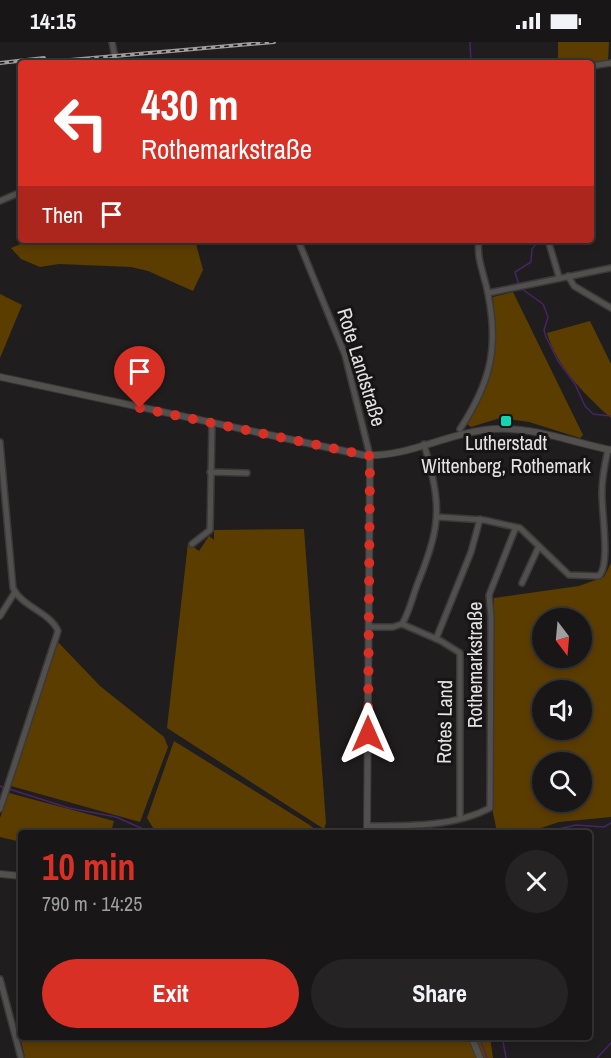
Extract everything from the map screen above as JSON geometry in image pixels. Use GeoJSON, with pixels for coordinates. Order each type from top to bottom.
{"type":"FeatureCollection","features":[{"type":"Feature","properties":{"kind":"street"},"geometry":{"type":"LineString","coordinates":[[112,42],[115,60]]}},
{"type":"Feature","properties":{"kind":"street"},"geometry":{"type":"LineString","coordinates":[[594,66],[611,63]]}},
{"type":"Feature","properties":{"kind":"street"},"geometry":{"type":"LineString","coordinates":[[0,201],[18,193]]}},
{"type":"Feature","properties":{"kind":"street","name":"Rote Landstraße"},"geometry":{"type":"LineString","coordinates":[[299,243],[345,355],[370,456],[367,829]]}},
{"type":"Feature","properties":{"kind":"street"},"geometry":{"type":"LineString","coordinates":[[460,429],[480,397],[490,366],[493,330],[488,293],[478,255],[479,243]]}},
{"type":"Feature","properties":{"kind":"street"},"geometry":{"type":"LineString","coordinates":[[549,243],[559,277]]}},
{"type":"Feature","properties":{"kind":"street"},"geometry":{"type":"LineString","coordinates":[[488,293],[611,268]]}},
{"type":"Feature","properties":{"kind":"street"},"geometry":{"type":"LineString","coordinates":[[568,276],[574,286],[611,308]]}},
{"type":"Feature","properties":{"kind":"street"},"geometry":{"type":"LineString","coordinates":[[0,377],[370,456],[475,431],[506,429],[537,432],[610,450],[602,492],[606,521],[607,564],[604,572],[599,576],[572,576],[516,527],[480,519],[438,517]]}},
{"type":"Feature","properties":{"kind":"street"},"geometry":{"type":"LineString","coordinates":[[192,544],[210,530],[212,424]]}},
{"type":"Feature","properties":{"kind":"street"},"geometry":{"type":"LineString","coordinates":[[0,442],[15,592],[0,616]]}},
{"type":"Feature","properties":{"kind":"street"},"geometry":{"type":"LineString","coordinates":[[402,624],[432,546],[438,517],[435,482],[424,444]]}},
{"type":"Feature","properties":{"kind":"street"},"geometry":{"type":"LineString","coordinates":[[210,472],[247,472]]}},
{"type":"Feature","properties":{"kind":"street"},"geometry":{"type":"LineString","coordinates":[[436,639],[471,552],[480,519]]}},
{"type":"Feature","properties":{"kind":"street","name":"Rothemarkstraße"},"geometry":{"type":"LineString","coordinates":[[459,818],[489,808],[489,598],[516,527]]}},
{"type":"Feature","properties":{"kind":"street"},"geometry":{"type":"LineString","coordinates":[[522,583],[539,546]]}},
{"type":"Feature","properties":{"kind":"street"},"geometry":{"type":"LineString","coordinates":[[0,809],[58,632],[52,623],[15,592]]}},
{"type":"Feature","properties":{"kind":"street","name":"Rotes Land"},"geometry":{"type":"LineString","coordinates":[[369,627],[393,627],[402,624],[457,649],[460,655],[459,818]]}},
{"type":"Feature","properties":{"kind":"street"},"geometry":{"type":"LineString","coordinates":[[367,829],[408,826],[459,818]]}},
{"type":"Feature","properties":{"kind":"street"},"geometry":{"type":"LineString","coordinates":[[0,874],[18,876]]}},
{"type":"Feature","properties":{"kind":"street"},"geometry":{"type":"LineString","coordinates":[[0,979],[21,1058]]}},
{"type":"Feature","properties":{"kind":"street"},"geometry":{"type":"LineString","coordinates":[[473,1040],[480,1058]]}},
{"type":"Feature","properties":{"kind":"shaded area"},"geometry":{"type":"Polygon","coordinates":[[[558,42],[609,42],[608,61],[594,63],[594,60],[558,60],[558,42]]]}},
{"type":"Feature","properties":{"kind":"shaded area"},"geometry":{"type":"Polygon","coordinates":[[[23,243],[196,243],[203,270],[193,291],[148,271],[131,267],[59,264],[40,267],[21,259],[11,248],[23,243]]]}},
{"type":"Feature","properties":{"kind":"shaded area"},"geometry":{"type":"Polygon","coordinates":[[[513,292],[583,435],[580,438],[529,422],[500,418],[471,427],[467,424],[484,390],[493,363],[495,334],[493,297],[513,292]]]}},
{"type":"Feature","properties":{"kind":"shaded area"},"geometry":{"type":"Polygon","coordinates":[[[0,294],[22,305],[0,358],[0,294]]]}},
{"type":"Feature","properties":{"kind":"shaded area"},"geometry":{"type":"Polygon","coordinates":[[[590,321],[611,364],[611,418],[573,380],[557,357],[547,333],[590,321]]]}},
{"type":"Feature","properties":{"kind":"shaded area"},"geometry":{"type":"Polygon","coordinates":[[[304,529],[326,823],[324,829],[167,728],[188,543],[199,551],[209,536],[214,540],[214,530],[304,529]]]}},
{"type":"Feature","properties":{"kind":"shaded area"},"geometry":{"type":"Polygon","coordinates":[[[611,563],[611,817],[559,822],[535,830],[497,830],[492,808],[494,598],[579,586],[604,577],[611,563]]]}},
{"type":"Feature","properties":{"kind":"shaded area"},"geometry":{"type":"Polygon","coordinates":[[[57,641],[100,686],[164,737],[168,747],[140,822],[11,786],[57,641]]]}},
{"type":"Feature","properties":{"kind":"shaded area"},"geometry":{"type":"Polygon","coordinates":[[[174,741],[316,830],[154,830],[147,818],[174,741]]]}},
{"type":"Feature","properties":{"kind":"shaded area"},"geometry":{"type":"Polygon","coordinates":[[[9,793],[114,821],[112,830],[18,830],[18,841],[0,837],[0,818],[9,793]]]}},
{"type":"Feature","properties":{"kind":"shaded area"},"geometry":{"type":"Polygon","coordinates":[[[21,1040],[491,1040],[493,1058],[25,1058],[21,1040]]]}},
{"type":"Feature","properties":{"kind":"waterway"},"geometry":{"type":"LineString","coordinates":[[470,42],[471,60]]}},
{"type":"Feature","properties":{"kind":"waterway"},"geometry":{"type":"LineString","coordinates":[[519,285],[515,272],[531,262],[532,249],[537,243]]}},
{"type":"Feature","properties":{"kind":"waterway"},"geometry":{"type":"LineString","coordinates":[[522,289],[543,304],[548,317],[544,330],[546,337],[558,361],[575,384],[585,406],[593,414],[611,416]]}},
{"type":"Feature","properties":{"kind":"waterway"},"geometry":{"type":"LineString","coordinates":[[0,786],[4,788]]}},
{"type":"Feature","properties":{"kind":"waterway"},"geometry":{"type":"LineString","coordinates":[[9,789],[69,808],[116,817],[145,830]]}},
{"type":"Feature","properties":{"kind":"waterway"},"geometry":{"type":"LineString","coordinates":[[554,830],[576,825],[604,827],[611,823]]}},
{"type":"Feature","properties":{"kind":"waterway"},"geometry":{"type":"LineString","coordinates":[[480,1040],[487,1058]]}},
{"type":"Feature","properties":{"kind":"waterway"},"geometry":{"type":"LineString","coordinates":[[503,1040],[506,1058]]}},
{"type":"Feature","properties":{"kind":"waterway"},"geometry":{"type":"LineString","coordinates":[[597,1058],[611,1043]]}},
{"type":"Feature","properties":{"kind":"railway"},"geometry":{"type":"LineString","coordinates":[[70,60],[274,42]]}},
{"type":"Feature","properties":{"kind":"railway"},"geometry":{"type":"LineString","coordinates":[[26,60],[44,58]]}},
{"type":"Feature","properties":{"kind":"railway"},"geometry":{"type":"LineString","coordinates":[[0,63],[18,61]]}},
{"type":"Feature","properties":{"kind":"place","name":"Lutherstadt Wittenberg, Rothemark"},"geometry":{"type":"Point","coordinates":[506,421]}},
{"type":"Feature","properties":{"kind":"route"},"geometry":{"type":"LineString","coordinates":[[140,408],[370,456],[368,734]]}}]}
